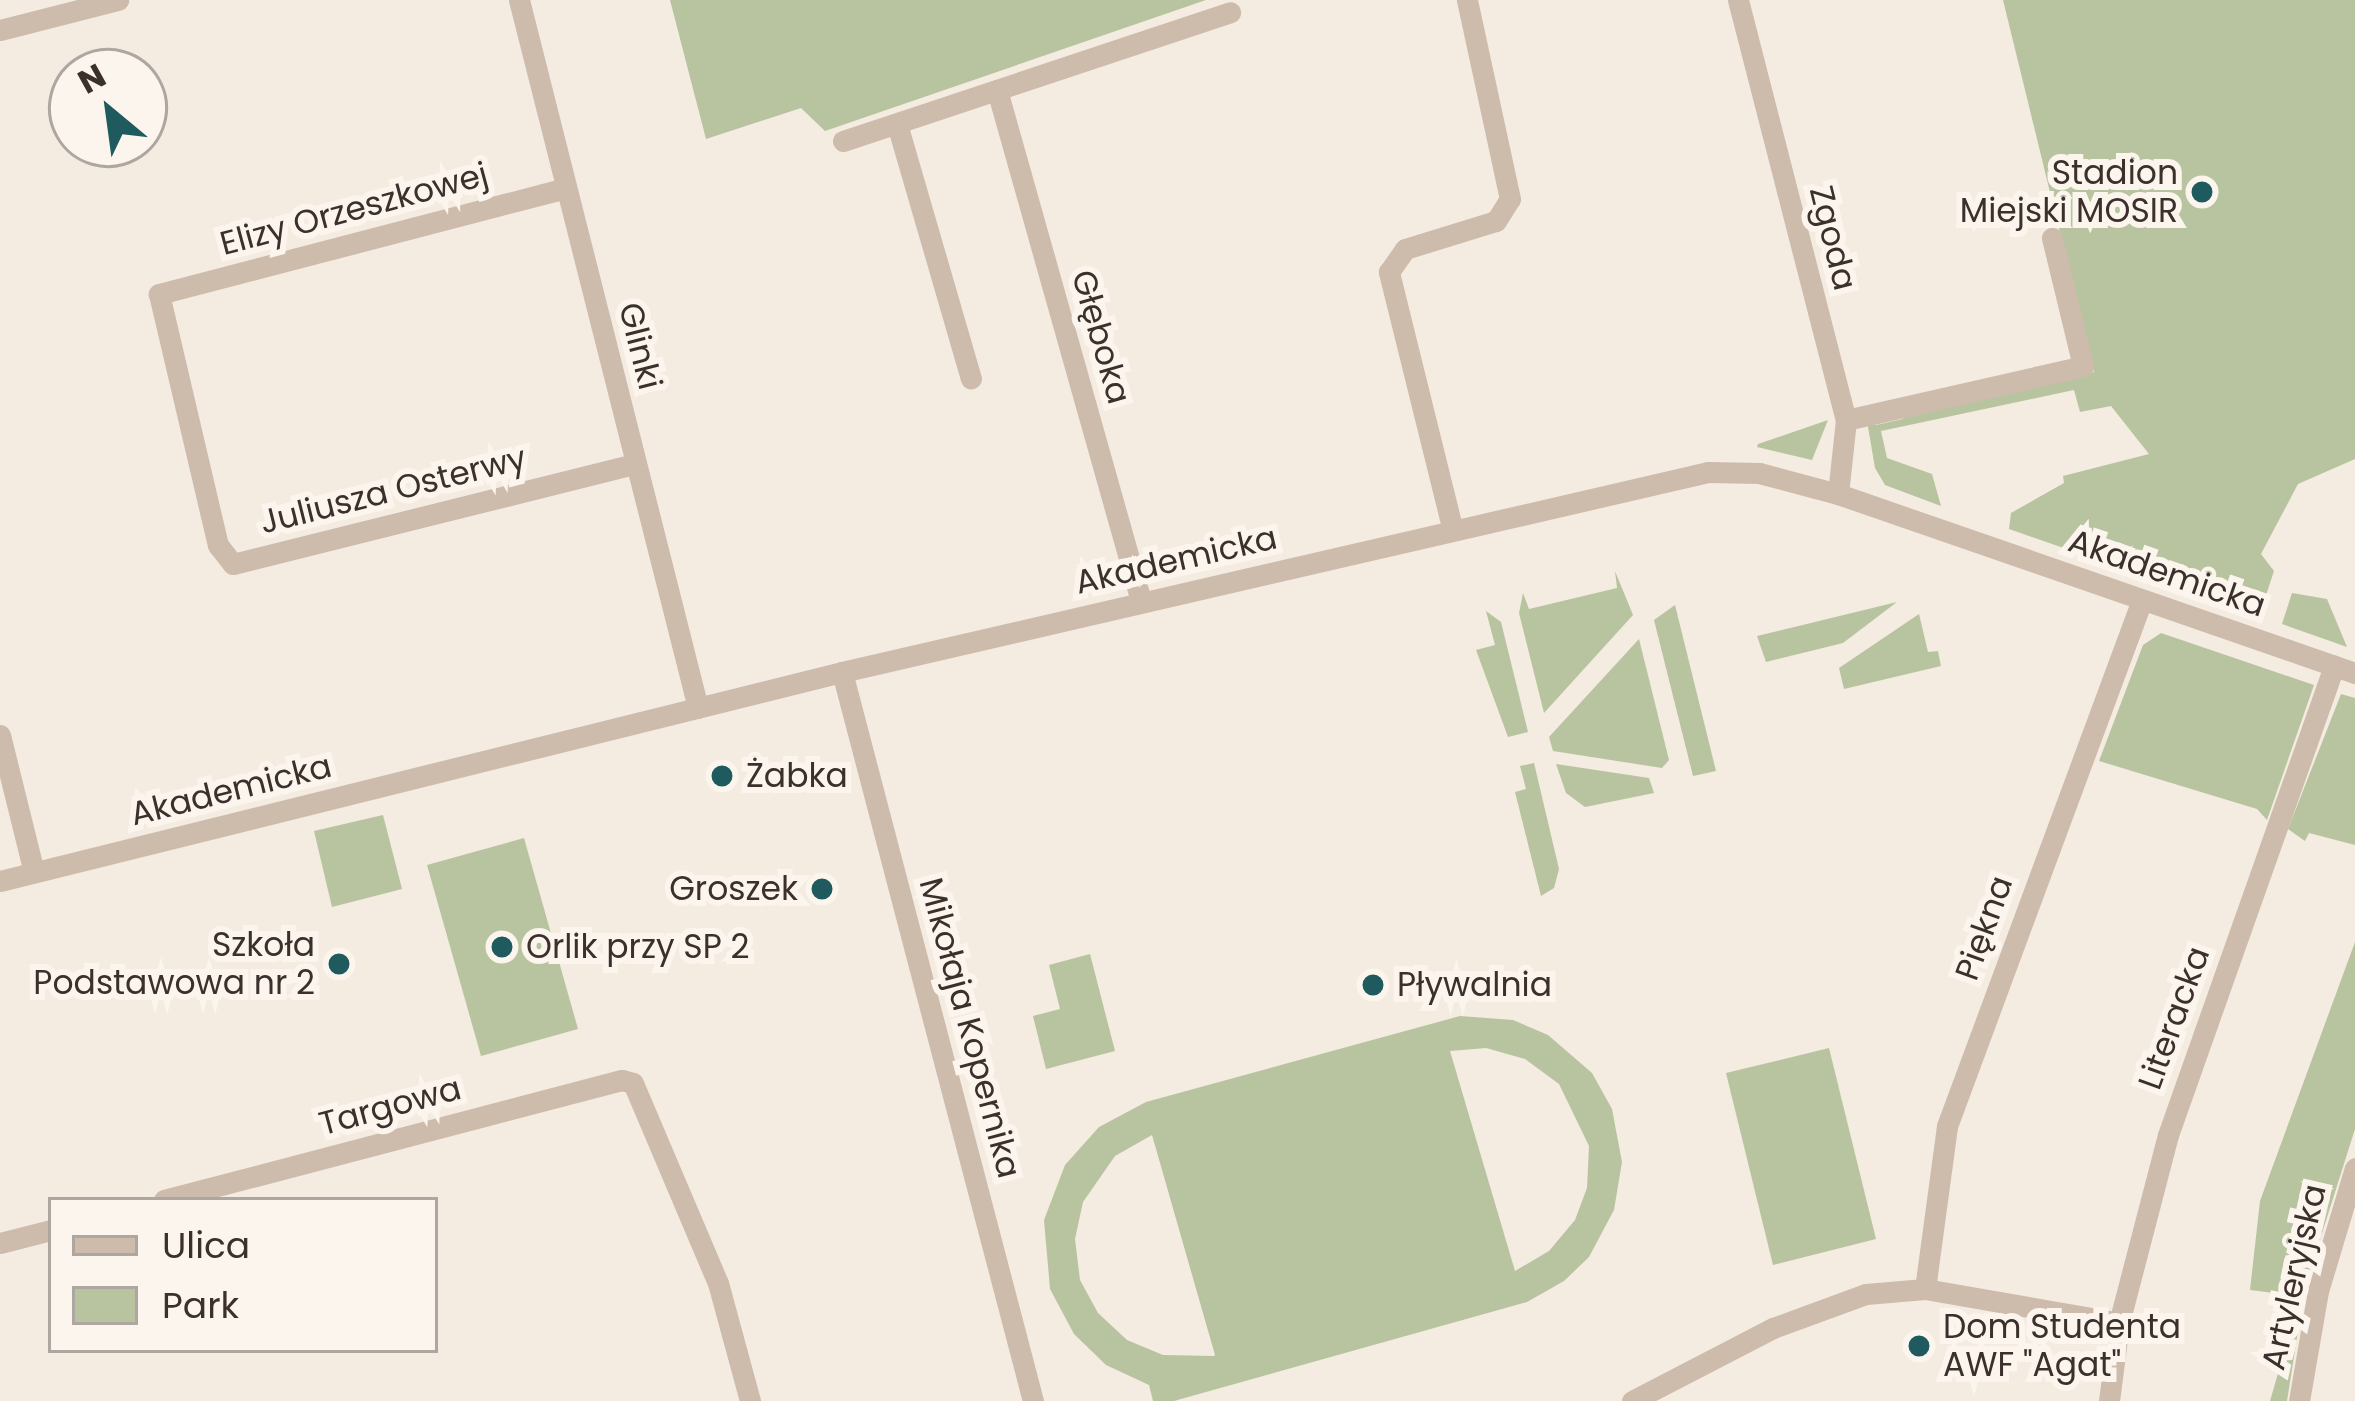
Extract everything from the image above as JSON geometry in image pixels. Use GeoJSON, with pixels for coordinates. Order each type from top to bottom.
{"type":"FeatureCollection","features":[{"type":"Feature","properties":{"kind":"street"},"geometry":{"type":"LineString","coordinates":[[0,30],[118,0]]}},
{"type":"Feature","properties":{"kind":"street","name":"Glinki"},"geometry":{"type":"LineString","coordinates":[[519,0],[698,708]]}},
{"type":"Feature","properties":{"kind":"street"},"geometry":{"type":"LineString","coordinates":[[1452,527],[1389,282],[1405,249],[1496,221],[1510,199],[1466,0]]}},
{"type":"Feature","properties":{"kind":"street","name":"Zgoda"},"geometry":{"type":"LineString","coordinates":[[1738,0],[1846,420],[1838,494]]}},
{"type":"Feature","properties":{"kind":"street"},"geometry":{"type":"LineString","coordinates":[[843,141],[1230,12]]}},
{"type":"Feature","properties":{"kind":"street","name":"Głęboka"},"geometry":{"type":"LineString","coordinates":[[998,90],[1141,602]]}},
{"type":"Feature","properties":{"kind":"street"},"geometry":{"type":"LineString","coordinates":[[898,124],[971,378]]}},
{"type":"Feature","properties":{"kind":"street","name":"Elizy Orzeszkowej"},"geometry":{"type":"LineString","coordinates":[[159,294],[566,188]]}},
{"type":"Feature","properties":{"kind":"street"},"geometry":{"type":"LineString","coordinates":[[1846,420],[2083,366],[2052,238]]}},
{"type":"Feature","properties":{"kind":"street","name":"Juliusza Osterwy"},"geometry":{"type":"LineString","coordinates":[[159,294],[218,544],[233,564],[635,464]]}},
{"type":"Feature","properties":{"kind":"street","name":"Akademicka"},"geometry":{"type":"LineString","coordinates":[[0,881],[842,672],[1452,527],[1708,472],[1759,473],[1838,494],[2344,669]]}},
{"type":"Feature","properties":{"kind":"street","name":"Piękna"},"geometry":{"type":"LineString","coordinates":[[1925,1289],[1947,1126],[2142,600]]}},
{"type":"Feature","properties":{"kind":"street","name":"Literacka"},"geometry":{"type":"LineString","coordinates":[[2109,1401],[2119,1323],[2168,1135],[2344,669]]}},
{"type":"Feature","properties":{"kind":"street","name":"Mikołaja Kopernika"},"geometry":{"type":"LineString","coordinates":[[842,672],[1033,1401]]}},
{"type":"Feature","properties":{"kind":"street"},"geometry":{"type":"LineString","coordinates":[[0,735],[34,872]]}},
{"type":"Feature","properties":{"kind":"street","name":"Targowa"},"geometry":{"type":"LineString","coordinates":[[175,1197],[622,1080],[633,1084],[718,1282],[750,1401]]}},
{"type":"Feature","properties":{"kind":"street","name":"Artyleryjska"},"geometry":{"type":"LineString","coordinates":[[2299,1401],[2318,1291],[2355,1168]]}},
{"type":"Feature","properties":{"kind":"street"},"geometry":{"type":"LineString","coordinates":[[0,1243],[48,1231]]}},
{"type":"Feature","properties":{"kind":"street"},"geometry":{"type":"LineString","coordinates":[[1631,1401],[1820,1307],[1925,1289],[2119,1323]]}},
{"type":"Feature","properties":{"kind":"green space"},"geometry":{"type":"Polygon","coordinates":[[[670,0],[1206,0],[825,131],[801,108],[706,139],[670,0]]]}},
{"type":"Feature","properties":{"kind":"green space","name":"Stadion Miejski MOSIR"},"geometry":{"type":"Polygon","coordinates":[[[2003,0],[2355,0],[2355,459],[2298,484],[2261,554],[2274,571],[2259,616],[2009,529],[2011,513],[2064,483],[2063,476],[2149,454],[2111,406],[2080,412],[2074,390],[1881,431],[1887,458],[1932,474],[1941,506],[1885,485],[1875,468],[1867,421],[1876,425],[1903,419],[1909,409],[2094,372],[2003,0]]]}},
{"type":"Feature","properties":{"kind":"green space"},"geometry":{"type":"Polygon","coordinates":[[[1828,420],[1812,460],[1757,447],[1758,444],[1828,420]]]}},
{"type":"Feature","properties":{"kind":"green space"},"geometry":{"type":"Polygon","coordinates":[[[1615,571],[1633,615],[1544,713],[1519,613],[1523,593],[1529,609],[1617,588],[1615,571]]]}},
{"type":"Feature","properties":{"kind":"green space"},"geometry":{"type":"Polygon","coordinates":[[[2292,593],[2327,599],[2347,647],[2282,624],[2292,593]]]}},
{"type":"Feature","properties":{"kind":"green space"},"geometry":{"type":"Polygon","coordinates":[[[1897,602],[1843,643],[1766,662],[1757,636],[1897,602]]]}},
{"type":"Feature","properties":{"kind":"green space"},"geometry":{"type":"Polygon","coordinates":[[[1675,605],[1716,771],[1693,776],[1654,620],[1675,605]]]}},
{"type":"Feature","properties":{"kind":"green space"},"geometry":{"type":"Polygon","coordinates":[[[1486,611],[1501,622],[1528,732],[1508,737],[1476,650],[1495,645],[1486,611]]]}},
{"type":"Feature","properties":{"kind":"green space"},"geometry":{"type":"Polygon","coordinates":[[[1919,614],[1928,652],[1938,651],[1941,666],[1844,689],[1839,668],[1919,614]]]}},
{"type":"Feature","properties":{"kind":"green space"},"geometry":{"type":"Polygon","coordinates":[[[2161,633],[2314,685],[2267,820],[2257,809],[2099,761],[2143,645],[2161,633]]]}},
{"type":"Feature","properties":{"kind":"green space"},"geometry":{"type":"Polygon","coordinates":[[[1639,639],[1669,760],[1662,768],[1553,751],[1549,737],[1639,639]]]}},
{"type":"Feature","properties":{"kind":"green space"},"geometry":{"type":"Polygon","coordinates":[[[2341,694],[2355,698],[2355,845],[2309,833],[2305,841],[2288,829],[2341,694]]]}},
{"type":"Feature","properties":{"kind":"green space"},"geometry":{"type":"Polygon","coordinates":[[[1534,763],[1559,869],[1554,888],[1541,896],[1515,792],[1526,789],[1520,766],[1534,763]]]}},
{"type":"Feature","properties":{"kind":"green space"},"geometry":{"type":"Polygon","coordinates":[[[1556,764],[1649,778],[1654,793],[1585,807],[1566,793],[1556,764]]]}},
{"type":"Feature","properties":{"kind":"green space"},"geometry":{"type":"Polygon","coordinates":[[[383,815],[402,889],[332,907],[314,831],[383,815]]]}},
{"type":"Feature","properties":{"kind":"green space","name":"Orlik przy SP 2"},"geometry":{"type":"Polygon","coordinates":[[[524,838],[578,1029],[481,1056],[427,865],[524,838]]]}},
{"type":"Feature","properties":{"kind":"green space"},"geometry":{"type":"Polygon","coordinates":[[[2355,942],[2355,1129],[2305,1287],[2287,1401],[2270,1401],[2279,1370],[2265,1366],[2282,1294],[2250,1290],[2260,1201],[2355,942]]]}},
{"type":"Feature","properties":{"kind":"green space"},"geometry":{"type":"Polygon","coordinates":[[[1090,954],[1115,1051],[1046,1069],[1033,1016],[1060,1009],[1049,965],[1090,954]]]}},
{"type":"Feature","properties":{"kind":"green space"},"geometry":{"type":"Polygon","coordinates":[[[1460,1016],[1513,1020],[1548,1035],[1592,1073],[1612,1109],[1622,1162],[1614,1210],[1589,1257],[1564,1281],[1527,1302],[1174,1401],[1153,1401],[1149,1385],[1106,1365],[1074,1334],[1050,1289],[1044,1220],[1065,1165],[1099,1127],[1146,1102],[1460,1016]],[[1486,1048],[1450,1051],[1515,1271],[1549,1251],[1575,1220],[1587,1188],[1589,1146],[1559,1084],[1525,1059],[1486,1048]],[[1152,1135],[1115,1156],[1083,1202],[1075,1239],[1080,1280],[1098,1313],[1127,1340],[1163,1355],[1214,1356],[1215,1355],[1152,1135]]]}},
{"type":"Feature","properties":{"kind":"green space"},"geometry":{"type":"Polygon","coordinates":[[[1829,1048],[1876,1239],[1773,1265],[1726,1073],[1829,1048]]]}},
{"type":"Feature","properties":{"kind":"place","name":"Stadion Miejski MOSIR"},"geometry":{"type":"Point","coordinates":[2202,192]}},
{"type":"Feature","properties":{"kind":"place","name":"Żabka"},"geometry":{"type":"Point","coordinates":[722,776]}},
{"type":"Feature","properties":{"kind":"place","name":"Groszek"},"geometry":{"type":"Point","coordinates":[822,889]}},
{"type":"Feature","properties":{"kind":"place","name":"Orlik przy SP 2"},"geometry":{"type":"Point","coordinates":[502,947]}},
{"type":"Feature","properties":{"kind":"place","name":"Szkoła Podstawowa nr 2"},"geometry":{"type":"Point","coordinates":[339,964]}},
{"type":"Feature","properties":{"kind":"place","name":"Pływalnia"},"geometry":{"type":"Point","coordinates":[1373,985]}},
{"type":"Feature","properties":{"kind":"place","name":"Dom Studenta AWF \"Agat\""},"geometry":{"type":"Point","coordinates":[1919,1346]}}]}
